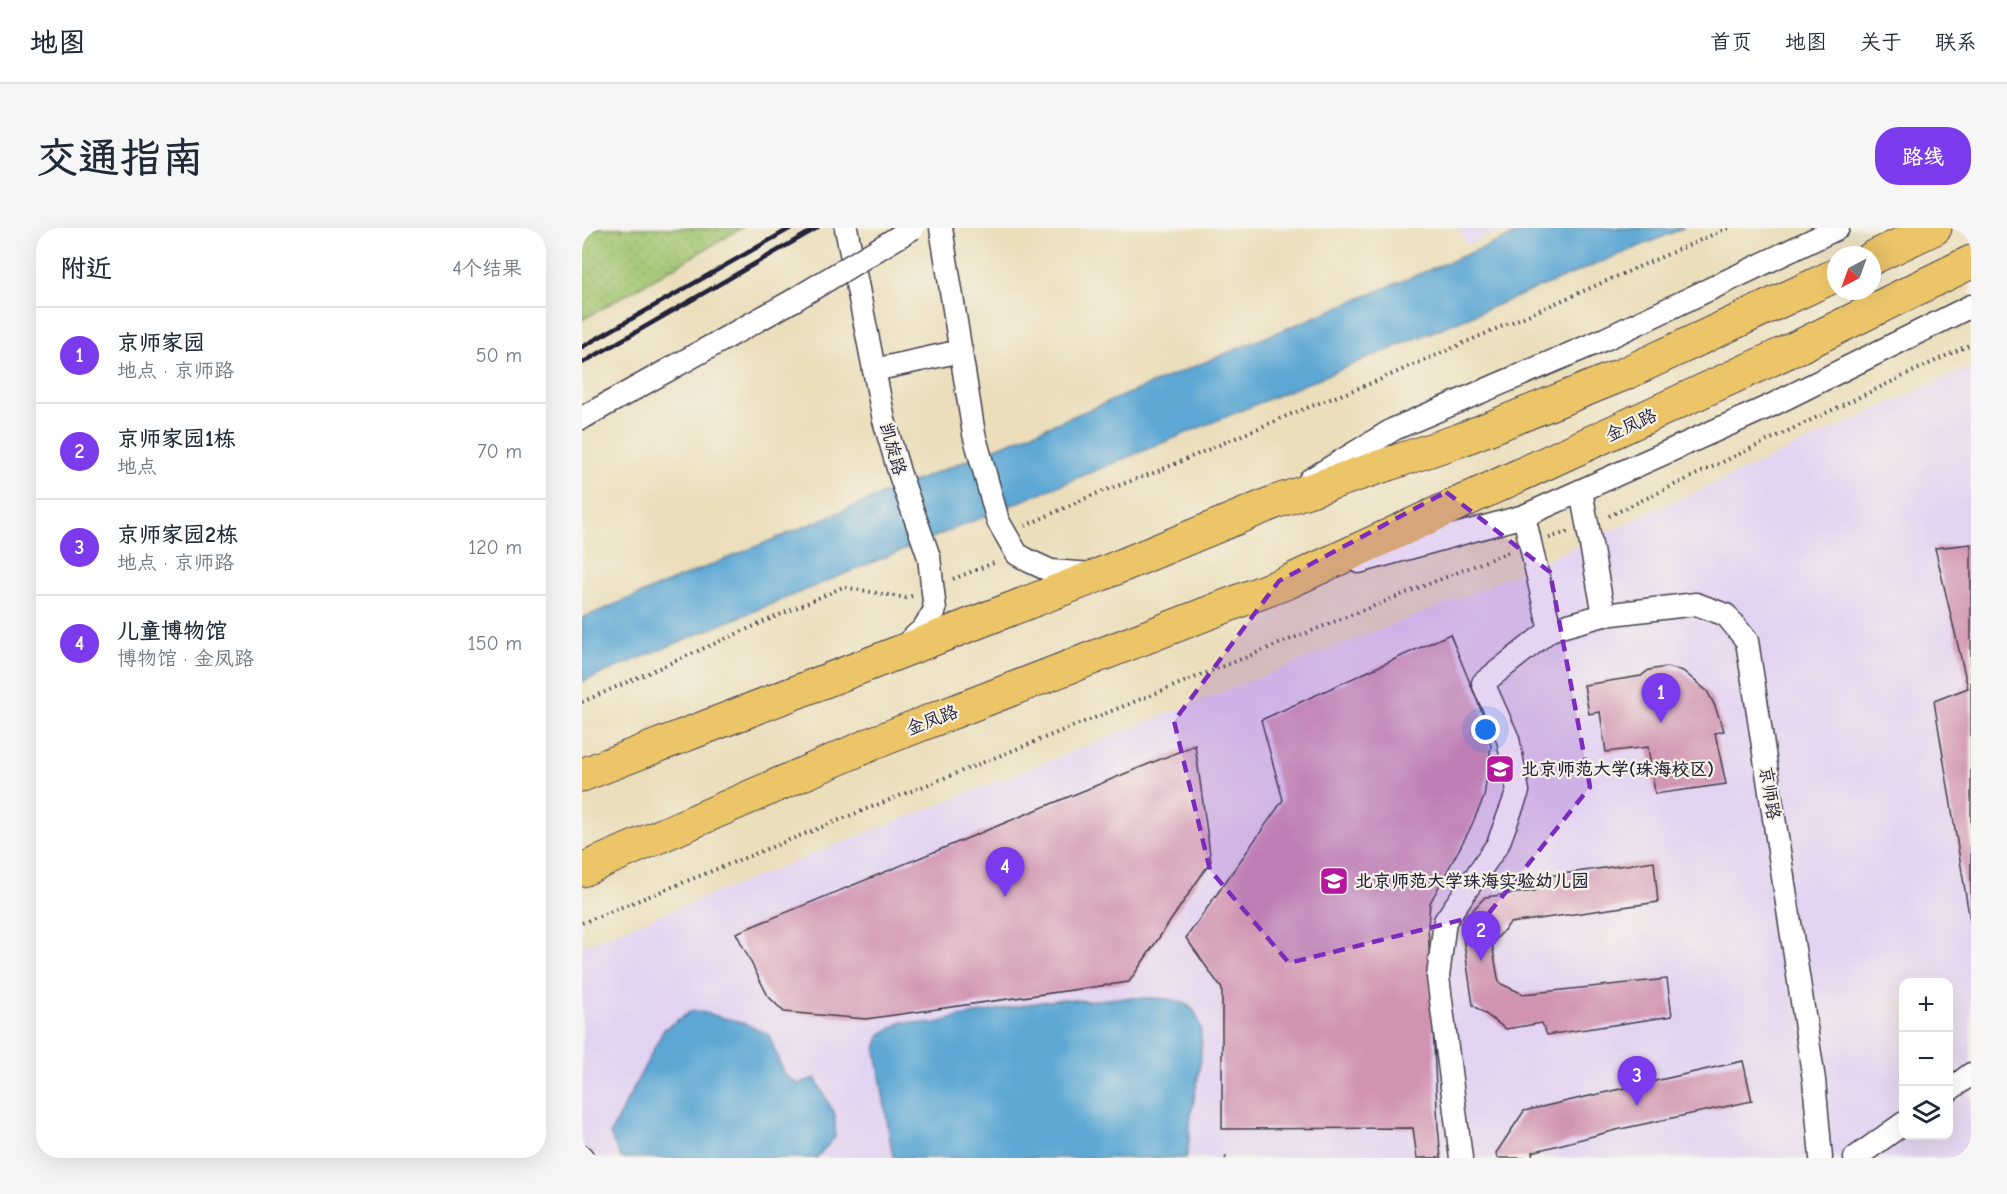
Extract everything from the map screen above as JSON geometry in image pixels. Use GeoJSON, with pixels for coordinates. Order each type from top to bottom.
{"type":"FeatureCollection","features":[{"type":"Feature","properties":{"kind":"highway"},"geometry":{"type":"LineString","coordinates":[[1881,254],[1935,228]]}},
{"type":"Feature","properties":{"kind":"highway","name":"金凤路"},"geometry":{"type":"LineString","coordinates":[[582,870],[876,742],[1288,582],[1800,346],[1971,262]]}},
{"type":"Feature","properties":{"kind":"highway"},"geometry":{"type":"LineString","coordinates":[[582,775],[1099,575],[1275,502],[1460,440],[1624,374],[1827,279]]}},
{"type":"Feature","properties":{"kind":"street","name":"凯旋路"},"geometry":{"type":"LineString","coordinates":[[846,228],[884,420],[900,475],[929,557],[934,610],[923,629],[895,654]]}},
{"type":"Feature","properties":{"kind":"street"},"geometry":{"type":"LineString","coordinates":[[582,418],[795,300],[913,228]]}},
{"type":"Feature","properties":{"kind":"street"},"geometry":{"type":"LineString","coordinates":[[941,228],[974,434],[998,521],[1017,554],[1029,561],[1051,570],[1099,575]]}},
{"type":"Feature","properties":{"kind":"street"},"geometry":{"type":"LineString","coordinates":[[1275,502],[1394,429],[1605,339],[1838,228]]}},
{"type":"Feature","properties":{"kind":"street","name":"金凤路"},"geometry":{"type":"LineString","coordinates":[[1288,582],[1524,516],[1770,406],[1971,306]]}},
{"type":"Feature","properties":{"kind":"street"},"geometry":{"type":"LineString","coordinates":[[874,370],[961,351]]}},
{"type":"Feature","properties":{"kind":"street"},"geometry":{"type":"LineString","coordinates":[[1581,491],[1604,615]]}},
{"type":"Feature","properties":{"kind":"street"},"geometry":{"type":"LineString","coordinates":[[1461,1158],[1438,977],[1445,921],[1498,844],[1518,791],[1508,739],[1483,683],[1550,630],[1524,516]]}},
{"type":"Feature","properties":{"kind":"street","name":"京师路"},"geometry":{"type":"LineString","coordinates":[[1550,630],[1604,615],[1696,604],[1726,615],[1747,641],[1814,1080],[1821,1158]]}},
{"type":"Feature","properties":{"kind":"street"},"geometry":{"type":"LineString","coordinates":[[1953,1087],[1971,1074]]}},
{"type":"Feature","properties":{"kind":"street"},"geometry":{"type":"LineString","coordinates":[[1855,1158],[1899,1127]]}},
{"type":"Feature","properties":{"kind":"path"},"geometry":{"type":"LineString","coordinates":[[582,702],[843,587],[906,598],[1017,554],[1021,528],[1095,494],[1156,472],[1296,412],[1372,383],[1728,228]]}},
{"type":"Feature","properties":{"kind":"path"},"geometry":{"type":"LineString","coordinates":[[1601,520],[1971,344]]}},
{"type":"Feature","properties":{"kind":"path"},"geometry":{"type":"LineString","coordinates":[[582,923],[1490,558]]}},
{"type":"Feature","properties":{"kind":"highlighted area"},"geometry":{"type":"Polygon","coordinates":[[[1446,492],[1550,572],[1590,787],[1489,913],[1289,963],[1210,870],[1174,721],[1279,581],[1446,492]]]}},
{"type":"Feature","properties":{"kind":"shaded area"},"geometry":{"type":"Polygon","coordinates":[[[1458,228],[1507,228],[1467,245],[1458,228]]]}},
{"type":"Feature","properties":{"kind":"shaded area","name":"北京师范大学(珠海校区)"},"geometry":{"type":"Polygon","coordinates":[[[1971,367],[1971,1158],[582,1158],[582,946],[1475,592],[1971,367]]]}},
{"type":"Feature","properties":{"kind":"green space"},"geometry":{"type":"Polygon","coordinates":[[[582,228],[742,228],[582,320],[582,228]]]}},
{"type":"Feature","properties":{"kind":"water"},"geometry":{"type":"Polygon","coordinates":[[[1531,228],[1684,228],[582,682],[582,618],[1531,228]]]}},
{"type":"Feature","properties":{"kind":"water"},"geometry":{"type":"Polygon","coordinates":[[[1118,998],[1171,1000],[1187,1005],[1195,1013],[1200,1026],[1201,1058],[1186,1158],[893,1158],[876,1050],[880,1035],[902,1022],[933,1024],[1035,1003],[1064,999],[1087,1001],[1118,998]]]}},
{"type":"Feature","properties":{"kind":"water"},"geometry":{"type":"Polygon","coordinates":[[[693,1010],[744,1023],[769,1035],[784,1075],[798,1084],[815,1078],[835,1115],[835,1137],[816,1158],[621,1158],[610,1134],[664,1029],[693,1010]]]}},
{"type":"Feature","properties":{"kind":"building"},"geometry":{"type":"Polygon","coordinates":[[[1971,544],[1970,921],[1934,701],[1968,688],[1935,548],[1971,544]]]}},
{"type":"Feature","properties":{"kind":"building","name":"北京师范大学珠海实验幼儿园"},"geometry":{"type":"Polygon","coordinates":[[[1450,634],[1483,715],[1491,746],[1484,797],[1470,829],[1430,903],[1428,925],[1441,1158],[1417,1158],[1413,1128],[1222,1129],[1222,989],[1186,938],[1283,800],[1261,720],[1450,634]]]}},
{"type":"Feature","properties":{"kind":"building"},"geometry":{"type":"Polygon","coordinates":[[[1666,667],[1683,671],[1707,691],[1714,704],[1724,731],[1715,733],[1726,784],[1655,794],[1648,747],[1606,752],[1600,712],[1589,714],[1584,685],[1641,676],[1649,670],[1666,667]]]}},
{"type":"Feature","properties":{"kind":"building"},"geometry":{"type":"Polygon","coordinates":[[[1195,745],[1211,861],[1129,982],[866,1019],[784,1012],[768,996],[736,933],[1195,745]]]}},
{"type":"Feature","properties":{"kind":"building"},"geometry":{"type":"Polygon","coordinates":[[[1654,861],[1658,902],[1510,923],[1492,944],[1499,983],[1523,994],[1667,979],[1672,1016],[1547,1035],[1542,1023],[1506,1029],[1473,1005],[1461,923],[1485,897],[1535,891],[1534,878],[1654,861]]]}},
{"type":"Feature","properties":{"kind":"building"},"geometry":{"type":"Polygon","coordinates":[[[1743,1061],[1752,1101],[1616,1130],[1532,1152],[1533,1158],[1497,1158],[1496,1153],[1524,1111],[1743,1061]]]}},
{"type":"Feature","properties":{"kind":"railway"},"geometry":{"type":"LineString","coordinates":[[582,347],[791,228]]}},
{"type":"Feature","properties":{"kind":"railway"},"geometry":{"type":"LineString","coordinates":[[582,363],[817,228]]}},
{"type":"Feature","properties":{"kind":"place","name":"京师家园"},"geometry":{"type":"Point","coordinates":[1661,723]}},
{"type":"Feature","properties":{"kind":"place","name":"北京师范大学(珠海校区)"},"geometry":{"type":"Point","coordinates":[1500,769]}},
{"type":"Feature","properties":{"kind":"place","name":"北京师范大学珠海实验幼儿园"},"geometry":{"type":"Point","coordinates":[1334,881]}},
{"type":"Feature","properties":{"kind":"place","name":"儿童博物馆"},"geometry":{"type":"Point","coordinates":[1005,897]}},
{"type":"Feature","properties":{"kind":"place","name":"京师家园1栋"},"geometry":{"type":"Point","coordinates":[1481,961]}},
{"type":"Feature","properties":{"kind":"place","name":"京师家园2栋"},"geometry":{"type":"Point","coordinates":[1637,1106]}}]}
